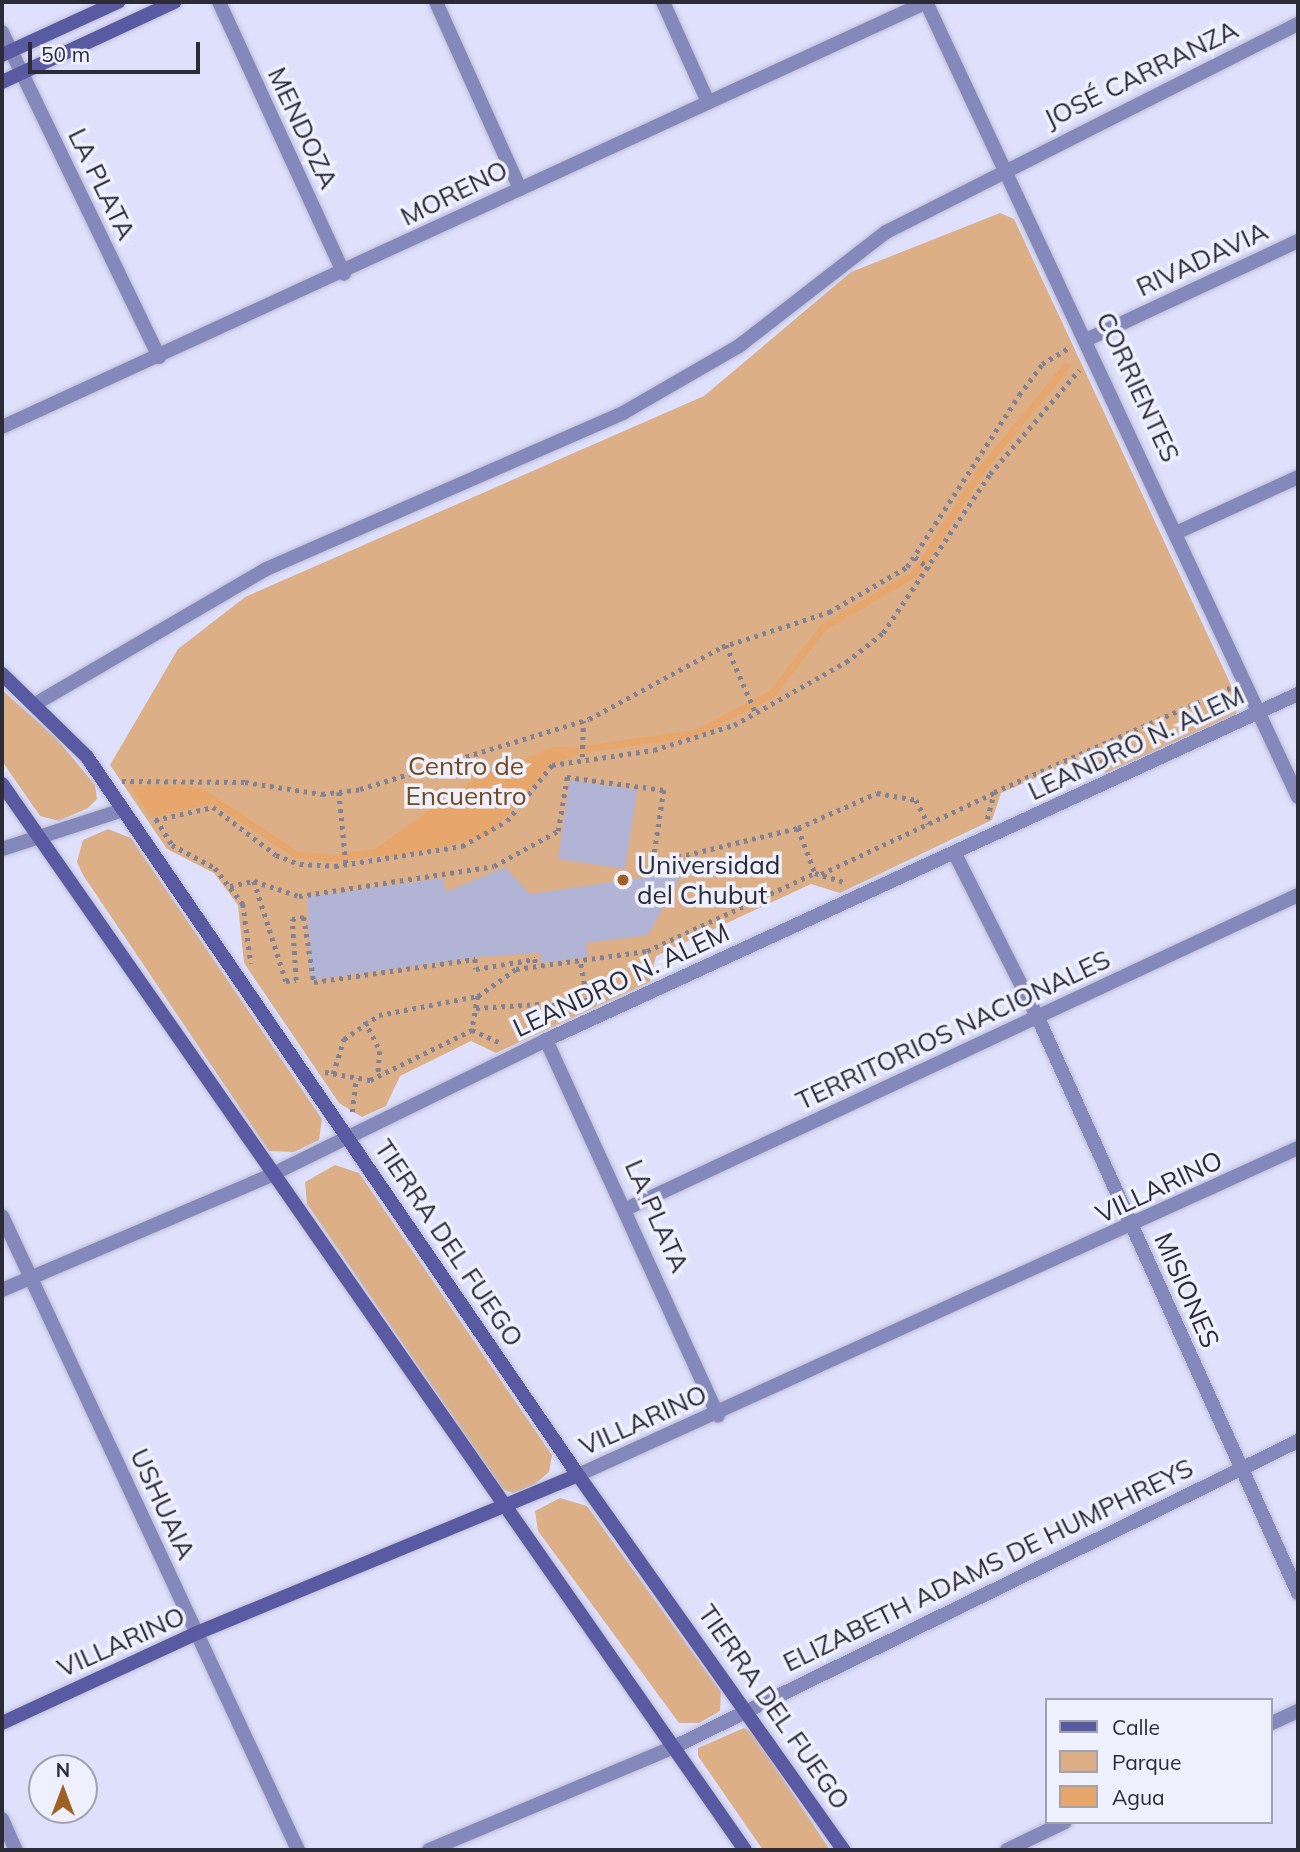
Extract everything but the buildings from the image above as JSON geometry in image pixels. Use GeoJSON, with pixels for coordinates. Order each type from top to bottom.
{"type":"FeatureCollection","features":[{"type":"Feature","properties":{"kind":"street"},"geometry":{"type":"LineString","coordinates":[[6,53],[118,2]]}},
{"type":"Feature","properties":{"kind":"street"},"geometry":{"type":"LineString","coordinates":[[2,82],[174,2]]}},
{"type":"Feature","properties":{"kind":"street","name":"MENDOZA"},"geometry":{"type":"LineString","coordinates":[[219,2],[344,274]]}},
{"type":"Feature","properties":{"kind":"street"},"geometry":{"type":"LineString","coordinates":[[436,2],[520,189]]}},
{"type":"Feature","properties":{"kind":"street"},"geometry":{"type":"LineString","coordinates":[[663,2],[708,102]]}},
{"type":"Feature","properties":{"kind":"street","name":"MORENO"},"geometry":{"type":"LineString","coordinates":[[2,427],[344,274],[520,189],[926,2]]}},
{"type":"Feature","properties":{"kind":"street","name":"CORRIENTES"},"geometry":{"type":"LineString","coordinates":[[926,2],[1098,360],[1298,797]]}},
{"type":"Feature","properties":{"kind":"street","name":"JOSÉ CARRANZA"},"geometry":{"type":"LineString","coordinates":[[37,703],[266,569],[623,413],[695,374],[886,232],[992,184],[1006,168],[1298,24]]}},
{"type":"Feature","properties":{"kind":"street","name":"LA PLATA"},"geometry":{"type":"LineString","coordinates":[[2,32],[6,53],[21,73],[159,357]]}},
{"type":"Feature","properties":{"kind":"street","name":"RIVADAVIA"},"geometry":{"type":"LineString","coordinates":[[1088,339],[1298,241]]}},
{"type":"Feature","properties":{"kind":"street"},"geometry":{"type":"LineString","coordinates":[[1178,532],[1298,477]]}},
{"type":"Feature","properties":{"kind":"street","name":"TIERRA DEL FUEGO"},"geometry":{"type":"LineString","coordinates":[[2,674],[37,703],[104,782],[578,1475],[750,1710],[844,1850]]}},
{"type":"Feature","properties":{"kind":"street","name":"LEANDRO N. ALEM"},"geometry":{"type":"LineString","coordinates":[[2,1290],[271,1175],[546,1040],[956,856],[1298,694]]}},
{"type":"Feature","properties":{"kind":"street"},"geometry":{"type":"LineString","coordinates":[[2,783],[271,1175],[745,1850]]}},
{"type":"Feature","properties":{"kind":"street"},"geometry":{"type":"LineString","coordinates":[[2,849],[37,834],[123,810]]}},
{"type":"Feature","properties":{"kind":"street","name":"MISIONES"},"geometry":{"type":"LineString","coordinates":[[956,856],[1038,1018],[1298,1593]]}},
{"type":"Feature","properties":{"kind":"street","name":"TERRITORIOS NACIONALES"},"geometry":{"type":"LineString","coordinates":[[628,1208],[1298,895]]}},
{"type":"Feature","properties":{"kind":"street","name":"LA PLATA"},"geometry":{"type":"LineString","coordinates":[[546,1040],[628,1208],[718,1415]]}},
{"type":"Feature","properties":{"kind":"street","name":"VILLARINO"},"geometry":{"type":"LineString","coordinates":[[2,1723],[197,1633],[505,1508],[718,1415],[1298,1149]]}},
{"type":"Feature","properties":{"kind":"street","name":"USHUAIA"},"geometry":{"type":"LineString","coordinates":[[2,1216],[298,1850]]}},
{"type":"Feature","properties":{"kind":"street","name":"ELIZABETH ADAMS DE HUMPHREYS"},"geometry":{"type":"LineString","coordinates":[[429,1850],[674,1747],[1298,1441]]}},
{"type":"Feature","properties":{"kind":"street"},"geometry":{"type":"LineString","coordinates":[[1272,1723],[1298,1711]]}},
{"type":"Feature","properties":{"kind":"street"},"geometry":{"type":"LineString","coordinates":[[2,1819],[16,1850]]}},
{"type":"Feature","properties":{"kind":"street"},"geometry":{"type":"LineString","coordinates":[[1007,1850],[1061,1824]]}},
{"type":"Feature","properties":{"kind":"path"},"geometry":{"type":"LineString","coordinates":[[104,782],[245,782],[339,792],[394,781],[583,721],[726,645],[829,612],[895,577],[915,557],[1042,364],[1088,339]]}},
{"type":"Feature","properties":{"kind":"path"},"geometry":{"type":"LineString","coordinates":[[134,826],[213,807],[276,855],[300,864],[345,864],[486,837],[552,765],[582,756],[693,741],[756,712],[883,633],[930,569],[990,474],[1069,375],[1098,360]]}},
{"type":"Feature","properties":{"kind":"path"},"geometry":{"type":"LineString","coordinates":[[915,557],[930,569]]}},
{"type":"Feature","properties":{"kind":"path"},"geometry":{"type":"LineString","coordinates":[[726,645],[756,712]]}},
{"type":"Feature","properties":{"kind":"path"},"geometry":{"type":"LineString","coordinates":[[334,1074],[344,1039],[365,1021],[478,996],[501,974],[647,951],[994,792],[1245,681]]}},
{"type":"Feature","properties":{"kind":"path"},"geometry":{"type":"LineString","coordinates":[[582,756],[583,721]]}},
{"type":"Feature","properties":{"kind":"path"},"geometry":{"type":"LineString","coordinates":[[230,886],[254,881],[299,896],[494,866],[558,831],[567,776],[664,790],[653,863],[798,828],[877,793],[916,800],[928,824]]}},
{"type":"Feature","properties":{"kind":"path"},"geometry":{"type":"LineString","coordinates":[[339,792],[345,864]]}},
{"type":"Feature","properties":{"kind":"path"},"geometry":{"type":"LineString","coordinates":[[976,824],[988,818],[994,792]]}},
{"type":"Feature","properties":{"kind":"path"},"geometry":{"type":"LineString","coordinates":[[156,819],[173,845],[215,868],[243,904],[250,962],[258,973]]}},
{"type":"Feature","properties":{"kind":"path"},"geometry":{"type":"LineString","coordinates":[[798,828],[818,874],[847,883],[859,877]]}},
{"type":"Feature","properties":{"kind":"path"},"geometry":{"type":"LineString","coordinates":[[254,881],[286,981],[296,980],[292,919],[304,917],[314,982],[475,960],[476,969],[535,959],[536,967]]}},
{"type":"Feature","properties":{"kind":"path"},"geometry":{"type":"LineString","coordinates":[[630,981],[640,976],[647,951]]}},
{"type":"Feature","properties":{"kind":"path"},"geometry":{"type":"LineString","coordinates":[[580,961],[587,1001]]}},
{"type":"Feature","properties":{"kind":"path"},"geometry":{"type":"LineString","coordinates":[[472,1030],[478,996]]}},
{"type":"Feature","properties":{"kind":"path"},"geometry":{"type":"LineString","coordinates":[[565,1012],[598,996]]}},
{"type":"Feature","properties":{"kind":"path"},"geometry":{"type":"LineString","coordinates":[[476,1008],[587,1001]]}},
{"type":"Feature","properties":{"kind":"path"},"geometry":{"type":"LineString","coordinates":[[365,1021],[380,1051],[378,1076]]}},
{"type":"Feature","properties":{"kind":"path"},"geometry":{"type":"LineString","coordinates":[[472,1030],[497,1043],[508,1038]]}},
{"type":"Feature","properties":{"kind":"path"},"geometry":{"type":"LineString","coordinates":[[318,1062],[334,1074],[356,1078],[378,1076],[472,1030]]}},
{"type":"Feature","properties":{"kind":"path"},"geometry":{"type":"LineString","coordinates":[[349,1139],[356,1078]]}},
{"type":"Feature","properties":{"kind":"green space","name":"Centro de Encuentro"},"geometry":{"type":"Polygon","coordinates":[[[1000,213],[1014,219],[1238,700],[1236,715],[1106,773],[1080,759],[1001,793],[992,820],[840,893],[811,884],[656,956],[650,982],[496,1053],[471,1041],[400,1076],[386,1106],[362,1117],[339,1103],[244,963],[238,905],[214,873],[167,849],[110,765],[178,649],[245,597],[704,396],[851,272],[1000,213]]]}},
{"type":"Feature","properties":{"kind":"green space"},"geometry":{"type":"Polygon","coordinates":[[[2,690],[56,738],[95,785],[97,799],[88,808],[59,821],[40,816],[2,761],[2,690]]]}},
{"type":"Feature","properties":{"kind":"green space"},"geometry":{"type":"Polygon","coordinates":[[[108,829],[131,838],[322,1119],[319,1140],[294,1152],[269,1151],[83,875],[77,862],[83,840],[108,829]]]}},
{"type":"Feature","properties":{"kind":"green space"},"geometry":{"type":"Polygon","coordinates":[[[335,1165],[359,1173],[552,1455],[549,1472],[535,1484],[514,1493],[503,1490],[307,1204],[305,1182],[335,1165]]]}},
{"type":"Feature","properties":{"kind":"green space"},"geometry":{"type":"Polygon","coordinates":[[[560,1498],[587,1506],[721,1692],[720,1711],[699,1723],[679,1723],[538,1531],[535,1511],[560,1498]]]}},
{"type":"Feature","properties":{"kind":"green space"},"geometry":{"type":"Polygon","coordinates":[[[744,1728],[752,1732],[830,1850],[763,1850],[698,1756],[698,1748],[744,1728]]]}},
{"type":"Feature","properties":{"kind":"water"},"geometry":{"type":"Polygon","coordinates":[[[554,747],[592,748],[552,765],[487,837],[392,857],[367,854],[476,778],[554,747]]]}},
{"type":"Feature","properties":{"kind":"water"},"geometry":{"type":"Polygon","coordinates":[[[129,785],[183,785],[206,790],[221,802],[151,817],[129,785]]]}},
{"type":"Feature","properties":{"kind":"waterway"},"geometry":{"type":"LineString","coordinates":[[584,749],[695,733],[771,694],[824,626],[915,573],[982,468],[1066,366]]}},
{"type":"Feature","properties":{"kind":"waterway"},"geometry":{"type":"LineString","coordinates":[[213,799],[295,854],[331,858],[376,852]]}},
{"type":"Feature","properties":{"kind":"place","name":"Universidad del Chubut"},"geometry":{"type":"Point","coordinates":[623,880]}}]}
